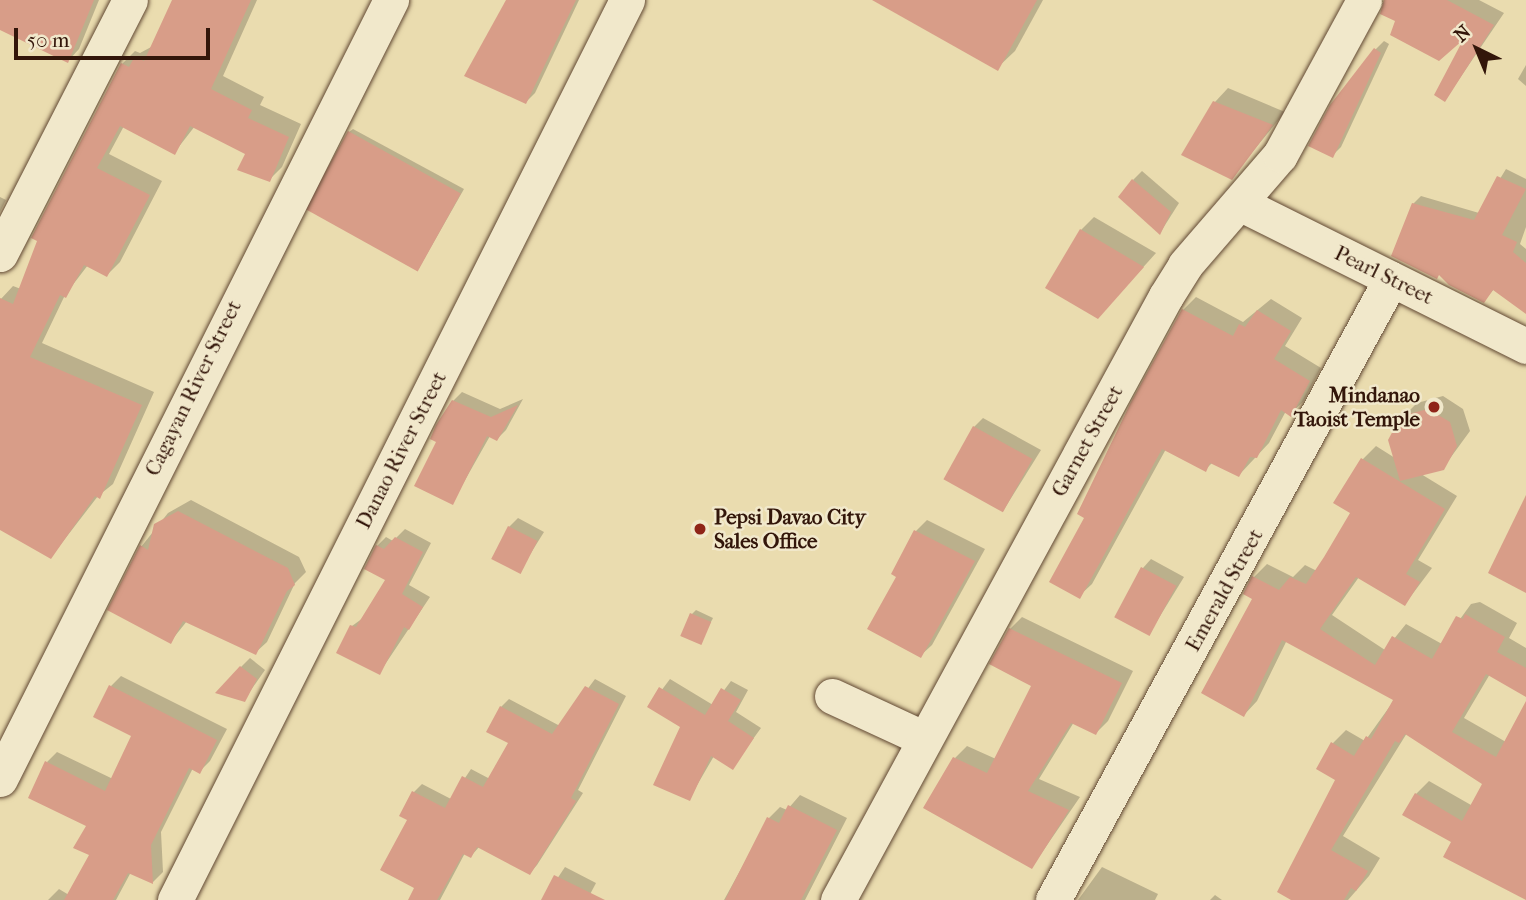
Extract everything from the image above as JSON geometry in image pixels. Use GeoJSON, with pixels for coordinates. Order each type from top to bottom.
{"type":"FeatureCollection","features":[{"type":"Feature","properties":{"kind":"street"},"geometry":{"type":"LineString","coordinates":[[0,254],[130,0]]}},
{"type":"Feature","properties":{"kind":"street","name":"Cagayan River Street"},"geometry":{"type":"LineString","coordinates":[[0,779],[391,0]]}},
{"type":"Feature","properties":{"kind":"street","name":"Danao River Street"},"geometry":{"type":"LineString","coordinates":[[175,900],[627,0]]}},
{"type":"Feature","properties":{"kind":"street","name":"Garnet Street"},"geometry":{"type":"LineString","coordinates":[[838,900],[1166,296],[1185,265],[1241,204],[1296,130],[1364,0]]}},
{"type":"Feature","properties":{"kind":"street","name":"Pearl Street"},"geometry":{"type":"LineString","coordinates":[[1241,204],[1526,346]]}},
{"type":"Feature","properties":{"kind":"street","name":"Emerald Street"},"geometry":{"type":"LineString","coordinates":[[1053,900],[1391,279]]}},
{"type":"Feature","properties":{"kind":"street"},"geometry":{"type":"LineString","coordinates":[[832,695],[925,739]]}},
{"type":"Feature","properties":{"kind":"building"},"geometry":{"type":"Polygon","coordinates":[[[0,0],[94,0],[68,63],[0,30],[0,0]]]}},
{"type":"Feature","properties":{"kind":"building"},"geometry":{"type":"Polygon","coordinates":[[[172,0],[251,0],[211,89],[252,110],[248,118],[289,137],[270,182],[237,170],[245,154],[190,126],[175,155],[120,126],[97,168],[150,195],[107,277],[84,265],[66,298],[60,295],[30,357],[142,405],[100,499],[95,496],[51,559],[0,530],[0,298],[13,304],[37,241],[31,238],[121,63],[129,67],[135,56],[144,61],[172,0]]]}},
{"type":"Feature","properties":{"kind":"building"},"geometry":{"type":"Polygon","coordinates":[[[506,0],[576,0],[526,104],[464,76],[506,0]]]}},
{"type":"Feature","properties":{"kind":"building"},"geometry":{"type":"Polygon","coordinates":[[[872,0],[1037,0],[998,71],[872,0]]]}},
{"type":"Feature","properties":{"kind":"building"},"geometry":{"type":"Polygon","coordinates":[[[1384,0],[1447,0],[1494,25],[1445,102],[1434,95],[1463,40],[1439,61],[1390,35],[1395,21],[1380,14],[1384,0]]]}},
{"type":"Feature","properties":{"kind":"building"},"geometry":{"type":"Polygon","coordinates":[[[1374,48],[1381,53],[1333,158],[1308,146],[1330,105],[1374,48]]]}},
{"type":"Feature","properties":{"kind":"building"},"geometry":{"type":"Polygon","coordinates":[[[1213,101],[1273,125],[1232,180],[1181,155],[1213,101]]]}},
{"type":"Feature","properties":{"kind":"building"},"geometry":{"type":"Polygon","coordinates":[[[348,131],[461,194],[418,271],[305,209],[348,131]]]}},
{"type":"Feature","properties":{"kind":"building"},"geometry":{"type":"Polygon","coordinates":[[[1497,176],[1526,189],[1502,235],[1517,242],[1513,252],[1526,263],[1526,314],[1493,290],[1484,303],[1449,285],[1439,275],[1437,279],[1391,256],[1412,203],[1474,220],[1497,176]]]}},
{"type":"Feature","properties":{"kind":"building"},"geometry":{"type":"Polygon","coordinates":[[[1132,179],[1171,212],[1160,235],[1118,197],[1132,179]]]}},
{"type":"Feature","properties":{"kind":"building"},"geometry":{"type":"Polygon","coordinates":[[[1080,229],[1144,267],[1098,319],[1045,288],[1080,229]]]}},
{"type":"Feature","properties":{"kind":"building"},"geometry":{"type":"Polygon","coordinates":[[[1182,309],[1233,336],[1239,324],[1245,327],[1257,310],[1291,331],[1274,359],[1310,381],[1291,417],[1281,410],[1257,458],[1250,457],[1239,477],[1210,463],[1206,472],[1162,449],[1080,599],[1049,582],[1084,518],[1077,514],[1131,402],[1182,309]]]}},
{"type":"Feature","properties":{"kind":"building"},"geometry":{"type":"Polygon","coordinates":[[[452,400],[491,417],[518,405],[497,441],[487,436],[453,505],[414,486],[436,442],[430,439],[436,425],[452,400]]]}},
{"type":"Feature","properties":{"kind":"building"},"geometry":{"type":"Polygon","coordinates":[[[1428,409],[1450,422],[1457,446],[1444,470],[1400,481],[1388,440],[1401,416],[1428,409]]]}},
{"type":"Feature","properties":{"kind":"building"},"geometry":{"type":"Polygon","coordinates":[[[973,426],[1032,459],[1003,512],[943,479],[973,426]]]}},
{"type":"Feature","properties":{"kind":"building"},"geometry":{"type":"Polygon","coordinates":[[[1361,458],[1445,509],[1406,574],[1420,582],[1405,606],[1356,577],[1320,629],[1375,665],[1392,636],[1432,659],[1456,616],[1463,619],[1465,614],[1505,637],[1497,652],[1526,668],[1526,697],[1486,674],[1452,732],[1496,757],[1526,701],[1526,900],[1443,857],[1451,842],[1402,815],[1415,793],[1462,821],[1482,784],[1405,734],[1399,743],[1395,741],[1331,850],[1368,871],[1356,891],[1351,888],[1344,900],[1291,900],[1277,892],[1335,780],[1316,769],[1331,742],[1354,756],[1366,736],[1371,739],[1393,700],[1282,640],[1244,717],[1201,693],[1252,599],[1243,594],[1252,576],[1279,590],[1290,577],[1306,584],[1350,513],[1333,503],[1361,458]]]}},
{"type":"Feature","properties":{"kind":"building"},"geometry":{"type":"Polygon","coordinates":[[[1526,495],[1526,593],[1488,573],[1526,495]]]}},
{"type":"Feature","properties":{"kind":"building"},"geometry":{"type":"Polygon","coordinates":[[[178,511],[288,568],[295,585],[287,591],[256,655],[183,621],[171,644],[107,610],[140,545],[148,550],[154,524],[178,511]]]}},
{"type":"Feature","properties":{"kind":"building"},"geometry":{"type":"Polygon","coordinates":[[[508,526],[537,541],[521,574],[491,559],[508,526]]]}},
{"type":"Feature","properties":{"kind":"building"},"geometry":{"type":"Polygon","coordinates":[[[914,530],[975,561],[921,658],[867,629],[896,577],[891,574],[914,530]]]}},
{"type":"Feature","properties":{"kind":"building"},"geometry":{"type":"Polygon","coordinates":[[[395,537],[423,552],[402,594],[423,607],[409,630],[404,627],[380,675],[336,653],[350,625],[356,627],[385,580],[364,569],[376,545],[384,549],[395,537]]]}},
{"type":"Feature","properties":{"kind":"building"},"geometry":{"type":"Polygon","coordinates":[[[1141,567],[1176,586],[1150,636],[1114,617],[1141,567]]]}},
{"type":"Feature","properties":{"kind":"building"},"geometry":{"type":"Polygon","coordinates":[[[690,613],[711,622],[701,645],[680,636],[690,613]]]}},
{"type":"Feature","properties":{"kind":"building"},"geometry":{"type":"Polygon","coordinates":[[[1009,628],[1122,683],[1096,735],[1071,723],[1028,791],[1069,810],[1032,869],[923,808],[953,757],[987,773],[1031,686],[989,664],[1009,628]]]}},
{"type":"Feature","properties":{"kind":"building"},"geometry":{"type":"Polygon","coordinates":[[[240,666],[257,679],[245,702],[215,693],[240,666]]]}},
{"type":"Feature","properties":{"kind":"building"},"geometry":{"type":"Polygon","coordinates":[[[109,685],[217,740],[200,774],[189,768],[151,845],[153,884],[128,873],[113,900],[64,900],[89,855],[73,848],[86,826],[28,798],[45,761],[105,791],[131,736],[93,717],[109,685]]]}},
{"type":"Feature","properties":{"kind":"building"},"geometry":{"type":"Polygon","coordinates":[[[585,686],[619,704],[571,798],[576,801],[530,875],[477,847],[471,858],[463,854],[437,900],[408,900],[414,888],[380,870],[407,820],[399,816],[412,791],[445,808],[462,776],[483,787],[508,743],[486,732],[500,706],[552,734],[585,686]]]}},
{"type":"Feature","properties":{"kind":"building"},"geometry":{"type":"Polygon","coordinates":[[[659,687],[705,715],[721,688],[741,700],[728,721],[754,738],[733,770],[711,756],[690,801],[653,785],[680,727],[647,707],[659,687]]]}},
{"type":"Feature","properties":{"kind":"building"},"geometry":{"type":"Polygon","coordinates":[[[788,805],[837,830],[801,900],[725,900],[767,817],[779,823],[788,805]]]}},
{"type":"Feature","properties":{"kind":"building"},"geometry":{"type":"Polygon","coordinates":[[[554,875],[605,900],[541,900],[554,875]]]}},
{"type":"Feature","properties":{"kind":"place","name":"Mindanao Taoist Temple"},"geometry":{"type":"Point","coordinates":[1434,407]}},
{"type":"Feature","properties":{"kind":"place","name":"Pepsi Davao City Sales Office"},"geometry":{"type":"Point","coordinates":[700,529]}}]}
